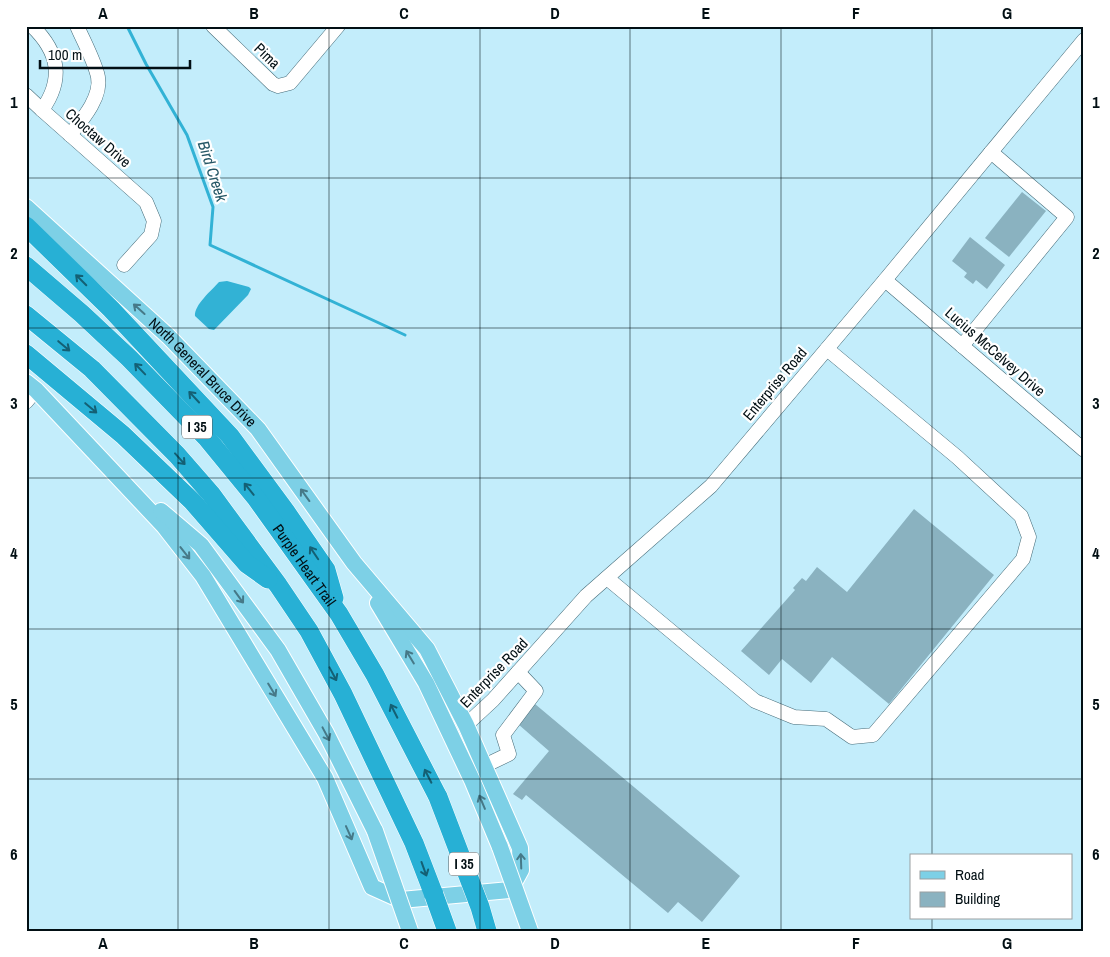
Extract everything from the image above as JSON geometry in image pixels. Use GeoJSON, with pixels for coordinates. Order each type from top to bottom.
{"type":"FeatureCollection","features":[{"type":"Feature","properties":{"kind":"highway"},"geometry":{"type":"LineString","coordinates":[[26,226],[111,309],[230,436],[326,570],[339,614]]}},
{"type":"Feature","properties":{"kind":"highway","name":"Purple Heart Trail"},"geometry":{"type":"LineString","coordinates":[[26,266],[82,314],[129,358],[206,437],[256,498],[339,614],[375,675],[438,797],[487,931]]}},
{"type":"Feature","properties":{"kind":"highway","name":"I 35"},"geometry":{"type":"LineString","coordinates":[[26,315],[92,369],[177,455],[211,494],[278,585],[309,632],[343,694],[414,843],[446,931]]}},
{"type":"Feature","properties":{"kind":"highway"},"geometry":{"type":"LineString","coordinates":[[26,354],[137,448],[192,502],[246,564],[278,585]]}},
{"type":"Feature","properties":{"kind":"main road","name":"North General Bruce Drive"},"geometry":{"type":"LineString","coordinates":[[26,207],[168,336],[258,429],[354,563]]}},
{"type":"Feature","properties":{"kind":"main road"},"geometry":{"type":"LineString","coordinates":[[30,391],[106,464],[164,526],[203,576],[325,778],[372,887],[401,900],[510,890],[521,870],[520,848],[466,725],[427,649],[354,563]]}},
{"type":"Feature","properties":{"kind":"main road"},"geometry":{"type":"LineString","coordinates":[[106,464],[201,545],[278,650],[326,733],[375,831],[410,931]]}},
{"type":"Feature","properties":{"kind":"main road"},"geometry":{"type":"LineString","coordinates":[[354,563],[426,683],[472,780],[500,847],[530,931]]}},
{"type":"Feature","properties":{"kind":"street","name":"Choctaw Drive"},"geometry":{"type":"LineString","coordinates":[[32,26],[48,47],[56,66],[55,86],[42,110]]}},
{"type":"Feature","properties":{"kind":"street"},"geometry":{"type":"LineString","coordinates":[[70,135],[92,104],[98,79],[77,26]]}},
{"type":"Feature","properties":{"kind":"street","name":"Pima"},"geometry":{"type":"LineString","coordinates":[[213,26],[273,84],[278,86],[290,83],[338,26]]}},
{"type":"Feature","properties":{"kind":"street","name":"Enterprise Road"},"geometry":{"type":"LineString","coordinates":[[466,725],[493,700],[586,596],[711,486],[1084,40]]}},
{"type":"Feature","properties":{"kind":"street","name":"Choctaw Drive"},"geometry":{"type":"LineString","coordinates":[[26,95],[146,202],[154,221],[151,235],[124,265]]}},
{"type":"Feature","properties":{"kind":"street"},"geometry":{"type":"LineString","coordinates":[[962,346],[1067,217],[991,152]]}},
{"type":"Feature","properties":{"kind":"street","name":"Lucius McCelvey Drive"},"geometry":{"type":"LineString","coordinates":[[885,280],[1084,450]]}},
{"type":"Feature","properties":{"kind":"street"},"geometry":{"type":"LineString","coordinates":[[607,578],[755,701],[794,717],[826,719],[852,737],[873,735],[1023,559],[1029,537],[1021,516],[957,458],[827,349]]}},
{"type":"Feature","properties":{"kind":"street"},"geometry":{"type":"LineString","coordinates":[[484,766],[509,754],[503,735],[536,691],[518,672]]}},
{"type":"Feature","properties":{"kind":"water"},"geometry":{"type":"Polygon","coordinates":[[[227,281],[251,289],[248,295],[214,330],[209,329],[195,316],[195,312],[208,293],[219,282],[227,281]]]}},
{"type":"Feature","properties":{"kind":"building"},"geometry":{"type":"Polygon","coordinates":[[[1022,192],[1046,211],[1009,257],[985,238],[1022,192]]]}},
{"type":"Feature","properties":{"kind":"building"},"geometry":{"type":"Polygon","coordinates":[[[970,237],[1005,265],[987,289],[976,280],[973,284],[964,277],[967,273],[952,261],[970,237]]]}},
{"type":"Feature","properties":{"kind":"building"},"geometry":{"type":"Polygon","coordinates":[[[914,509],[994,575],[889,704],[832,657],[811,683],[782,659],[769,675],[741,651],[795,590],[793,588],[802,578],[806,581],[817,567],[847,592],[914,509]]]}},
{"type":"Feature","properties":{"kind":"building"},"geometry":{"type":"Polygon","coordinates":[[[535,704],[740,876],[702,922],[678,902],[668,913],[526,795],[522,800],[513,794],[549,751],[518,724],[535,704]]]}},
{"type":"Feature","properties":{"kind":"waterway","name":"Bird Creek"},"geometry":{"type":"LineString","coordinates":[[127,26],[146,64],[187,135],[213,207],[210,245],[405,335]]}}]}
